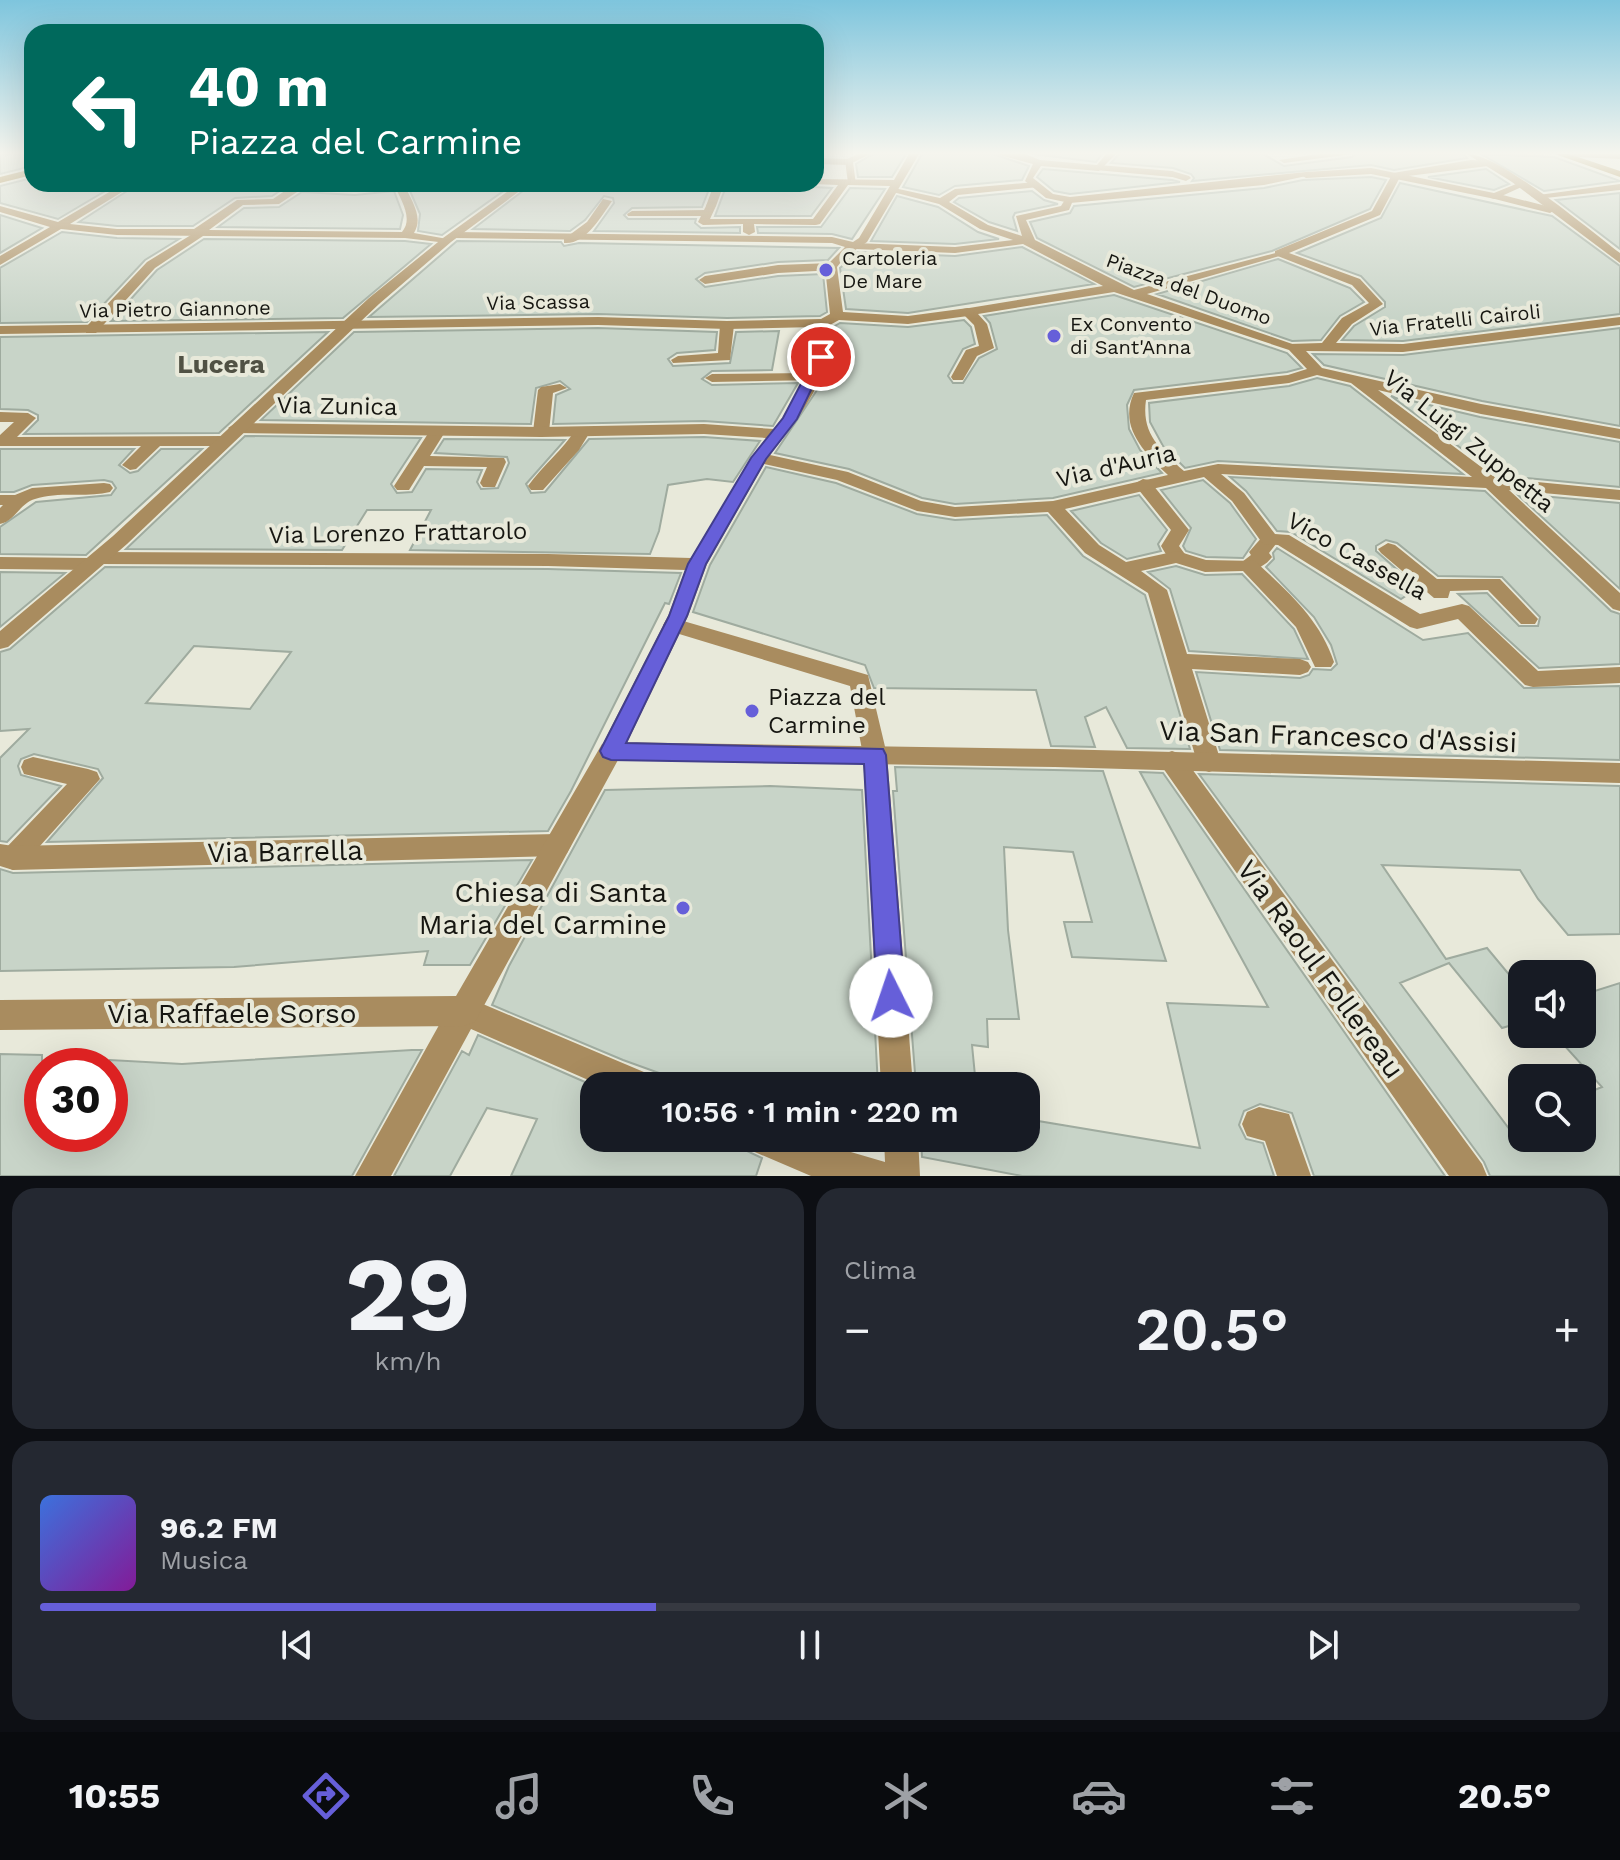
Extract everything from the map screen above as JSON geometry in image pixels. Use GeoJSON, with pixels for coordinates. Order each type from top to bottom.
{"type":"FeatureCollection","features":[{"type":"Feature","properties":{"kind":"street"},"geometry":{"type":"LineString","coordinates":[[0,209],[59,226],[117,232],[405,235],[568,241],[832,240],[855,246],[955,250],[1030,242],[1020,218],[1061,209]]}},
{"type":"Feature","properties":{"kind":"street"},"geometry":{"type":"LineString","coordinates":[[1,259],[88,209]]}},
{"type":"Feature","properties":{"kind":"street"},"geometry":{"type":"LineString","coordinates":[[91,330],[151,265],[232,209]]}},
{"type":"Feature","properties":{"kind":"street"},"geometry":{"type":"LineString","coordinates":[[405,235],[412,228],[410,209]]}},
{"type":"Feature","properties":{"kind":"street"},"geometry":{"type":"LineString","coordinates":[[0,642],[96,561],[229,434],[350,325],[451,238],[490,209]]}},
{"type":"Feature","properties":{"kind":"street"},"geometry":{"type":"LineString","coordinates":[[568,241],[591,224],[602,209]]}},
{"type":"Feature","properties":{"kind":"street"},"geometry":{"type":"LineString","coordinates":[[632,214],[709,209],[703,222],[816,222],[827,209]]}},
{"type":"Feature","properties":{"kind":"street"},"geometry":{"type":"LineString","coordinates":[[705,280],[778,269],[831,267],[863,240],[881,209]]}},
{"type":"Feature","properties":{"kind":"street","name":"Piazza del Duomo"},"geometry":{"type":"LineString","coordinates":[[954,209],[984,227],[1030,242],[1115,288],[1294,347]]}},
{"type":"Feature","properties":{"kind":"street"},"geometry":{"type":"LineString","coordinates":[[1134,294],[1279,253],[1376,213],[1378,209]]}},
{"type":"Feature","properties":{"kind":"street"},"geometry":{"type":"LineString","coordinates":[[1546,209],[1558,212]]}},
{"type":"Feature","properties":{"kind":"street"},"geometry":{"type":"LineString","coordinates":[[1554,209],[1620,259]]}},
{"type":"Feature","properties":{"kind":"street"},"geometry":{"type":"LineString","coordinates":[[748,221],[749,240]]}},
{"type":"Feature","properties":{"kind":"street"},"geometry":{"type":"LineString","coordinates":[[1279,253],[1356,282],[1377,304],[1347,321],[1326,347]]}},
{"type":"Feature","properties":{"kind":"street"},"geometry":{"type":"LineString","coordinates":[[372,1176],[611,751],[673,625],[697,564],[759,458],[790,419],[812,377],[821,357],[830,320],[831,267]]}},
{"type":"Feature","properties":{"kind":"street","name":"Via Scassa"},"geometry":{"type":"LineString","coordinates":[[350,325],[598,321],[727,325],[908,320],[1115,288]]}},
{"type":"Feature","properties":{"kind":"street"},"geometry":{"type":"LineString","coordinates":[[958,377],[971,353],[987,348],[980,324],[968,312]]}},
{"type":"Feature","properties":{"kind":"street","name":"Via Fratelli Cairoli"},"geometry":{"type":"LineString","coordinates":[[1294,347],[1403,348],[1620,321]]}},
{"type":"Feature","properties":{"kind":"street","name":"Via Pietro Giannone"},"geometry":{"type":"LineString","coordinates":[[0,330],[350,325]]}},
{"type":"Feature","properties":{"kind":"street"},"geometry":{"type":"LineString","coordinates":[[678,360],[725,357],[727,325]]}},
{"type":"Feature","properties":{"kind":"street"},"geometry":{"type":"LineString","coordinates":[[1294,347],[1317,371]]}},
{"type":"Feature","properties":{"kind":"street"},"geometry":{"type":"LineString","coordinates":[[1179,476],[1144,441],[1137,429],[1134,416],[1139,396],[1258,383],[1317,371],[1481,409],[1620,434]]}},
{"type":"Feature","properties":{"kind":"street"},"geometry":{"type":"LineString","coordinates":[[712,378],[812,377]]}},
{"type":"Feature","properties":{"kind":"street","name":"Via Luigi Zuppetta"},"geometry":{"type":"LineString","coordinates":[[1357,381],[1491,483],[1620,604]]}},
{"type":"Feature","properties":{"kind":"street"},"geometry":{"type":"LineString","coordinates":[[541,432],[546,390],[560,388]]}},
{"type":"Feature","properties":{"kind":"street"},"geometry":{"type":"LineString","coordinates":[[0,417],[28,418],[1,443]]}},
{"type":"Feature","properties":{"kind":"street","name":"Via Zunica"},"geometry":{"type":"LineString","coordinates":[[1,443],[156,441],[229,434],[704,429],[778,434]]}},
{"type":"Feature","properties":{"kind":"street"},"geometry":{"type":"LineString","coordinates":[[403,486],[437,432]]}},
{"type":"Feature","properties":{"kind":"street"},"geometry":{"type":"LineString","coordinates":[[537,486],[567,451],[577,445],[582,432]]}},
{"type":"Feature","properties":{"kind":"street"},"geometry":{"type":"LineString","coordinates":[[130,465],[156,441]]}},
{"type":"Feature","properties":{"kind":"street","name":"Via d'Auria"},"geometry":{"type":"LineString","coordinates":[[759,458],[842,476],[917,506],[955,512],[1053,506],[1207,471],[1271,471],[1491,483],[1620,495]]}},
{"type":"Feature","properties":{"kind":"street"},"geometry":{"type":"LineString","coordinates":[[418,461],[498,462],[489,483]]}},
{"type":"Feature","properties":{"kind":"street","name":"Vico Cassella"},"geometry":{"type":"LineString","coordinates":[[1207,471],[1238,497],[1270,540],[1282,539],[1417,622],[1462,611]]}},
{"type":"Feature","properties":{"kind":"street"},"geometry":{"type":"LineString","coordinates":[[1143,484],[1180,530],[1170,546],[1177,557]]}},
{"type":"Feature","properties":{"kind":"street"},"geometry":{"type":"LineString","coordinates":[[0,519],[9,500],[32,493],[104,488]]}},
{"type":"Feature","properties":{"kind":"street"},"geometry":{"type":"LineString","coordinates":[[1053,506],[1092,549],[1127,568],[1157,590],[1209,762]]}},
{"type":"Feature","properties":{"kind":"street"},"geometry":{"type":"LineString","coordinates":[[1127,568],[1177,557],[1205,566],[1248,565],[1262,557],[1259,552],[1270,540]]}},
{"type":"Feature","properties":{"kind":"street","name":"Vico Cassella"},"geometry":{"type":"LineString","coordinates":[[1388,549],[1462,611],[1533,679],[1620,675]]}},
{"type":"Feature","properties":{"kind":"street","name":"Via Lorenzo Frattarolo"},"geometry":{"type":"LineString","coordinates":[[0,563],[555,558],[697,564]]}},
{"type":"Feature","properties":{"kind":"street"},"geometry":{"type":"LineString","coordinates":[[1248,565],[1294,612],[1320,650],[1323,662]]}},
{"type":"Feature","properties":{"kind":"street","name":"Vico Cassella"},"geometry":{"type":"LineString","coordinates":[[1432,586],[1493,583],[1528,619]]}},
{"type":"Feature","properties":{"kind":"street"},"geometry":{"type":"LineString","coordinates":[[673,625],[860,681],[875,755],[896,1072]]}},
{"type":"Feature","properties":{"kind":"street"},"geometry":{"type":"LineString","coordinates":[[1179,661],[1300,667]]}},
{"type":"Feature","properties":{"kind":"street"},"geometry":{"type":"LineString","coordinates":[[611,751],[875,755]]}},
{"type":"Feature","properties":{"kind":"street","name":"Via San Francesco d'Assisi"},"geometry":{"type":"LineString","coordinates":[[875,755],[1620,773]]}},
{"type":"Feature","properties":{"kind":"street","name":"Via Raoul Follereau"},"geometry":{"type":"LineString","coordinates":[[1172,761],[1470,1176]]}},
{"type":"Feature","properties":{"kind":"street","name":"Via Barrella"},"geometry":{"type":"LineString","coordinates":[[6,856],[88,779],[33,767]]}},
{"type":"Feature","properties":{"kind":"street","name":"Via Barrella"},"geometry":{"type":"LineString","coordinates":[[6,856],[558,845]]}},
{"type":"Feature","properties":{"kind":"street"},"geometry":{"type":"LineString","coordinates":[[464,1011],[607,1072]]}},
{"type":"Feature","properties":{"kind":"street","name":"Via Raffaele Sorso"},"geometry":{"type":"LineString","coordinates":[[0,1015],[464,1011]]}},
{"type":"Feature","properties":{"kind":"street"},"geometry":{"type":"LineString","coordinates":[[1259,1124],[1277,1126],[1294,1176]]}},
{"type":"Feature","properties":{"kind":"street"},"geometry":{"type":"LineString","coordinates":[[787,1152],[820,1170],[877,1176]]}},
{"type":"Feature","properties":{"kind":"street"},"geometry":{"type":"LineString","coordinates":[[902,1152],[903,1176]]}},
{"type":"Feature","properties":{"kind":"building"},"geometry":{"type":"Polygon","coordinates":[[[21,209],[75,209],[58,219],[21,209]]]}},
{"type":"Feature","properties":{"kind":"building"},"geometry":{"type":"Polygon","coordinates":[[[99,209],[219,209],[193,226],[117,226],[79,222],[99,209]]]}},
{"type":"Feature","properties":{"kind":"building"},"geometry":{"type":"Polygon","coordinates":[[[243,209],[401,209],[403,215],[400,229],[218,227],[243,209]]]}},
{"type":"Feature","properties":{"kind":"building"},"geometry":{"type":"Polygon","coordinates":[[[418,209],[478,209],[442,235],[418,231],[418,209]]]}},
{"type":"Feature","properties":{"kind":"building"},"geometry":{"type":"Polygon","coordinates":[[[499,209],[594,209],[570,231],[473,229],[499,209]]]}},
{"type":"Feature","properties":{"kind":"building"},"geometry":{"type":"Polygon","coordinates":[[[610,209],[631,209],[624,215],[628,219],[696,219],[695,223],[701,228],[740,227],[740,233],[594,231],[610,209]]]}},
{"type":"Feature","properties":{"kind":"building"},"geometry":{"type":"Polygon","coordinates":[[[718,209],[816,209],[811,216],[715,216],[718,209]]]}},
{"type":"Feature","properties":{"kind":"building"},"geometry":{"type":"Polygon","coordinates":[[[834,209],[872,209],[852,239],[832,234],[758,233],[757,227],[821,227],[834,209]]]}},
{"type":"Feature","properties":{"kind":"building"},"geometry":{"type":"Polygon","coordinates":[[[890,209],[941,209],[978,232],[999,239],[955,244],[871,241],[890,209]]]}},
{"type":"Feature","properties":{"kind":"building"},"geometry":{"type":"Polygon","coordinates":[[[966,209],[1035,209],[1015,213],[1013,217],[1017,231],[989,222],[966,209]]]}},
{"type":"Feature","properties":{"kind":"building"},"geometry":{"type":"Polygon","coordinates":[[[1072,209],[1370,209],[1272,251],[1134,287],[1037,238],[1030,222],[1070,213],[1072,209]]]}},
{"type":"Feature","properties":{"kind":"building"},"geometry":{"type":"Polygon","coordinates":[[[1386,209],[1519,209],[1552,216],[1620,266],[1620,314],[1403,341],[1342,340],[1354,326],[1385,307],[1385,302],[1361,276],[1297,253],[1381,218],[1386,209]]]}},
{"type":"Feature","properties":{"kind":"building"},"geometry":{"type":"Polygon","coordinates":[[[1568,209],[1620,209],[1620,249],[1568,209]]]}},
{"type":"Feature","properties":{"kind":"building"},"geometry":{"type":"Polygon","coordinates":[[[0,215],[42,228],[0,253],[0,215]]]}},
{"type":"Feature","properties":{"kind":"building"},"geometry":{"type":"Polygon","coordinates":[[[62,232],[117,238],[179,239],[145,260],[87,322],[0,323],[0,268],[62,232]]]}},
{"type":"Feature","properties":{"kind":"building"},"geometry":{"type":"Polygon","coordinates":[[[204,239],[405,241],[431,244],[343,318],[111,321],[157,270],[204,239]]]}},
{"type":"Feature","properties":{"kind":"building"},"geometry":{"type":"Polygon","coordinates":[[[457,241],[561,242],[564,246],[579,243],[839,248],[828,260],[778,262],[705,273],[696,279],[705,287],[778,276],[823,274],[827,312],[820,316],[727,318],[598,314],[369,317],[457,241]]]}},
{"type":"Feature","properties":{"kind":"building"},"geometry":{"type":"Polygon","coordinates":[[[1022,247],[1094,284],[908,313],[846,309],[840,268],[858,252],[955,256],[1022,247]]]}},
{"type":"Feature","properties":{"kind":"building"},"geometry":{"type":"Polygon","coordinates":[[[1278,259],[1350,288],[1364,302],[1340,316],[1321,340],[1292,341],[1157,294],[1278,259]]]}},
{"type":"Feature","properties":{"kind":"building"},"geometry":{"type":"Polygon","coordinates":[[[1114,295],[1287,353],[1302,368],[1134,390],[1127,405],[1129,429],[1140,450],[1162,473],[1053,498],[955,504],[922,498],[849,469],[775,453],[821,384],[831,357],[833,327],[840,323],[908,327],[964,320],[971,327],[975,344],[963,349],[948,376],[953,383],[963,383],[979,358],[997,349],[990,323],[984,316],[1114,295]]]}},
{"type":"Feature","properties":{"kind":"building"},"geometry":{"type":"Polygon","coordinates":[[[598,328],[717,332],[715,350],[677,353],[668,359],[673,366],[730,363],[736,332],[779,331],[772,370],[712,371],[702,379],[712,385],[798,383],[773,426],[704,421],[553,424],[556,395],[570,389],[560,381],[536,388],[531,424],[261,420],[354,332],[598,328]]]}},
{"type":"Feature","properties":{"kind":"building"},"geometry":{"type":"Polygon","coordinates":[[[1620,328],[1620,426],[1482,401],[1324,365],[1313,354],[1403,355],[1620,328]]]}},
{"type":"Feature","properties":{"kind":"building"},"geometry":{"type":"Polygon","coordinates":[[[328,332],[219,433],[24,434],[38,420],[38,415],[28,410],[0,409],[0,337],[328,332]]]}},
{"type":"Feature","properties":{"kind":"building"},"geometry":{"type":"Polygon","coordinates":[[[1317,378],[1350,386],[1463,474],[1218,461],[1185,468],[1163,446],[1150,422],[1149,403],[1289,386],[1317,378]]]}},
{"type":"Feature","properties":{"kind":"building"},"geometry":{"type":"Polygon","coordinates":[[[1391,396],[1480,417],[1620,442],[1620,487],[1497,475],[1391,396]]]}},
{"type":"Feature","properties":{"kind":"building"},"geometry":{"type":"Polygon","coordinates":[[[245,436],[421,438],[391,484],[397,493],[412,492],[426,469],[482,470],[477,482],[481,489],[498,488],[509,463],[507,457],[435,453],[444,439],[565,440],[526,484],[531,493],[545,492],[589,439],[704,437],[760,441],[733,482],[707,479],[668,485],[659,531],[650,554],[410,550],[431,510],[367,510],[342,550],[126,549],[245,436]]]}},
{"type":"Feature","properties":{"kind":"building"},"geometry":{"type":"Polygon","coordinates":[[[0,449],[134,449],[119,465],[130,473],[138,471],[161,449],[202,449],[86,555],[0,554],[0,527],[36,502],[111,495],[116,488],[112,482],[32,485],[14,492],[0,492],[0,449]]]}},
{"type":"Feature","properties":{"kind":"building"},"geometry":{"type":"Polygon","coordinates":[[[766,467],[836,483],[917,514],[955,520],[1047,515],[1083,556],[1145,595],[1190,749],[1127,748],[1106,707],[1085,717],[1095,747],[1051,746],[1036,690],[874,688],[865,665],[693,612],[710,565],[766,467]]]}},
{"type":"Feature","properties":{"kind":"building"},"geometry":{"type":"Polygon","coordinates":[[[1230,477],[1485,491],[1611,611],[1620,614],[1620,664],[1539,668],[1458,594],[1487,593],[1519,626],[1538,626],[1540,617],[1502,577],[1438,576],[1397,543],[1386,540],[1376,546],[1376,551],[1418,588],[1401,599],[1291,532],[1277,531],[1246,491],[1230,477]]]}},
{"type":"Feature","properties":{"kind":"building"},"geometry":{"type":"Polygon","coordinates":[[[1203,480],[1230,503],[1256,539],[1243,558],[1206,557],[1186,551],[1183,546],[1191,528],[1161,490],[1203,480]]]}},
{"type":"Feature","properties":{"kind":"building"},"geometry":{"type":"Polygon","coordinates":[[[1517,494],[1620,503],[1620,589],[1517,494]]]}},
{"type":"Feature","properties":{"kind":"building"},"geometry":{"type":"Polygon","coordinates":[[[1139,495],[1167,530],[1158,544],[1161,551],[1127,559],[1101,543],[1071,511],[1139,495]]]}},
{"type":"Feature","properties":{"kind":"building"},"geometry":{"type":"Polygon","coordinates":[[[1277,548],[1423,640],[1468,633],[1524,688],[1620,686],[1620,760],[1220,750],[1196,672],[1300,678],[1309,675],[1313,669],[1331,670],[1337,664],[1331,645],[1314,617],[1266,567],[1274,559],[1273,553],[1277,548]]]}},
{"type":"Feature","properties":{"kind":"building"},"geometry":{"type":"Polygon","coordinates":[[[1176,566],[1205,575],[1242,574],[1294,629],[1308,659],[1189,651],[1170,589],[1148,572],[1176,566]]]}},
{"type":"Feature","properties":{"kind":"building"},"geometry":{"type":"Polygon","coordinates":[[[105,567],[548,569],[681,573],[669,604],[665,603],[548,831],[47,842],[103,778],[98,769],[34,754],[21,759],[18,766],[21,775],[61,786],[7,842],[0,841],[0,758],[29,729],[0,731],[0,652],[10,649],[105,567]],[[194,646],[146,703],[250,709],[291,652],[194,646]]]}},
{"type":"Feature","properties":{"kind":"building"},"geometry":{"type":"Polygon","coordinates":[[[0,572],[65,573],[0,627],[0,572]]]}},
{"type":"Feature","properties":{"kind":"building"},"geometry":{"type":"Polygon","coordinates":[[[895,767],[1103,771],[1166,961],[1072,957],[1064,922],[1092,922],[1073,852],[1004,847],[1008,930],[1019,1019],[987,1019],[988,1047],[972,1045],[975,1072],[915,1072],[893,791],[897,791],[895,767]]]}},
{"type":"Feature","properties":{"kind":"building"},"geometry":{"type":"Polygon","coordinates":[[[1140,772],[1163,773],[1445,1176],[1314,1176],[1292,1113],[1260,1104],[1244,1111],[1239,1125],[1246,1139],[1263,1143],[1274,1176],[1022,1176],[922,1157],[922,1152],[1040,1152],[1040,1121],[1200,1148],[1167,1003],[1268,1007],[1140,772]]]}},
{"type":"Feature","properties":{"kind":"building"},"geometry":{"type":"Polygon","coordinates":[[[1199,774],[1620,786],[1620,934],[1568,935],[1538,899],[1520,870],[1382,865],[1446,959],[1487,948],[1508,973],[1508,1026],[1502,1028],[1449,963],[1400,983],[1508,1127],[1508,1152],[1596,1152],[1596,1089],[1602,1087],[1596,1080],[1596,1064],[1581,1064],[1567,1048],[1596,1048],[1596,991],[1620,983],[1620,1176],[1490,1176],[1484,1162],[1199,774]]]}},
{"type":"Feature","properties":{"kind":"building"},"geometry":{"type":"Polygon","coordinates":[[[770,786],[862,790],[877,1072],[656,1072],[492,1005],[509,966],[605,790],[770,786]]]}},
{"type":"Feature","properties":{"kind":"building"},"geometry":{"type":"Polygon","coordinates":[[[532,860],[470,965],[424,965],[428,951],[234,967],[0,971],[0,869],[13,873],[532,860]]]}},
{"type":"Feature","properties":{"kind":"building"},"geometry":{"type":"Polygon","coordinates":[[[478,1035],[580,1080],[580,1152],[749,1152],[762,1158],[756,1176],[511,1176],[537,1119],[487,1108],[450,1176],[394,1176],[462,1051],[469,1055],[478,1035]]]}},
{"type":"Feature","properties":{"kind":"building"},"geometry":{"type":"Polygon","coordinates":[[[422,1050],[352,1176],[0,1176],[0,1054],[24,1055],[24,1152],[128,1152],[128,1061],[182,1064],[422,1050]]]}},
{"type":"Feature","properties":{"kind":"place","name":"Cartoleria De Mare"},"geometry":{"type":"Point","coordinates":[826,270]}},
{"type":"Feature","properties":{"kind":"place","name":"Ex Convento di Sant'Anna"},"geometry":{"type":"Point","coordinates":[1054,336]}},
{"type":"Feature","properties":{"kind":"place","name":"Piazza del Carmine"},"geometry":{"type":"Point","coordinates":[752,711]}},
{"type":"Feature","properties":{"kind":"place","name":"Chiesa di Santa Maria del Carmine"},"geometry":{"type":"Point","coordinates":[683,908]}},
{"type":"Feature","properties":{"kind":"district","name":"Lucera"},"geometry":{"type":"Point","coordinates":[221,364]}},
{"type":"Feature","properties":{"kind":"route"},"geometry":{"type":"LineString","coordinates":[[821,357],[790,419],[759,458],[697,564],[678,616],[611,751],[875,755],[891,996]]}}]}
